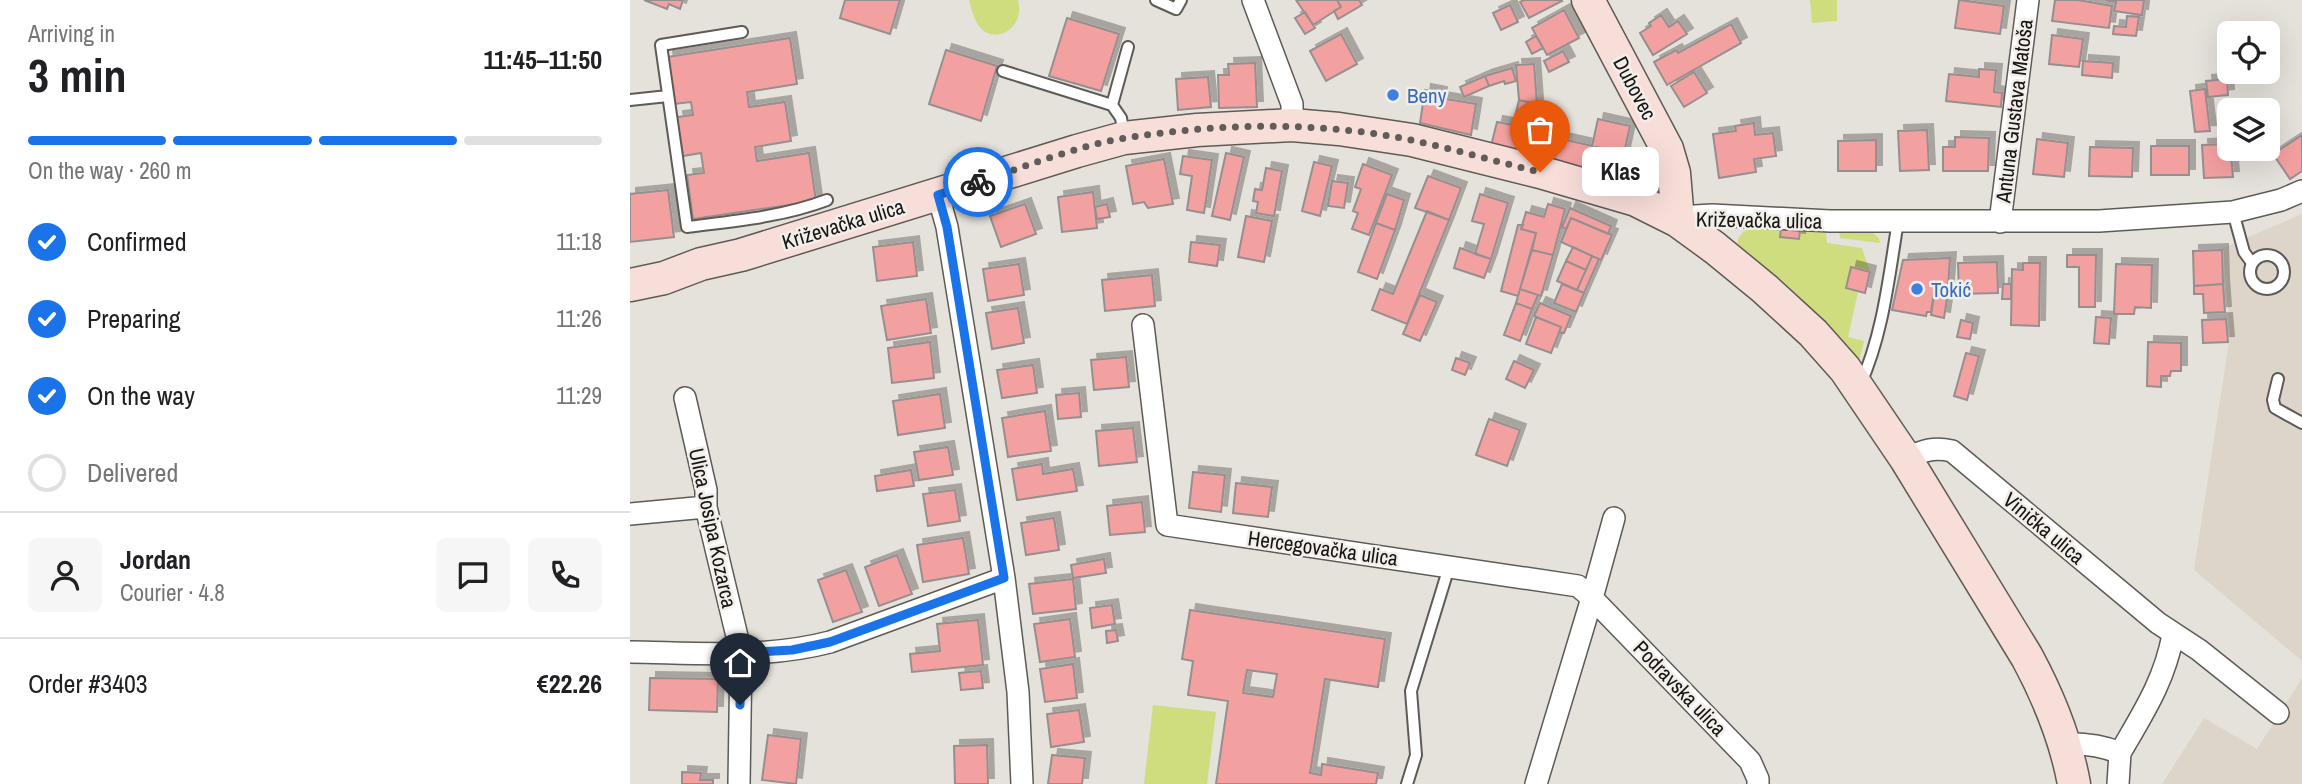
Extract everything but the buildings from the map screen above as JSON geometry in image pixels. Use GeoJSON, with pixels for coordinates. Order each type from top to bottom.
{"type":"FeatureCollection","features":[{"type":"Feature","properties":{"kind":"main road","name":"Dubovec"},"geometry":{"type":"LineString","coordinates":[[1588,0],[1667,149],[1674,173],[1678,221]]}},
{"type":"Feature","properties":{"kind":"main road","name":"Križevačka ulica"},"geometry":{"type":"LineString","coordinates":[[630,285],[664,278],[701,264],[741,255],[1124,138],[1197,130],[1292,125],[1412,140],[1618,194],[1678,221]]}},
{"type":"Feature","properties":{"kind":"main road"},"geometry":{"type":"LineString","coordinates":[[1678,221],[1735,264],[1813,333],[1838,359],[1859,388],[2028,657],[2045,691],[2071,766],[2074,784]]}},
{"type":"Feature","properties":{"kind":"main road","name":"Križevačka ulica"},"geometry":{"type":"LineString","coordinates":[[630,268],[667,263],[701,264]]}},
{"type":"Feature","properties":{"kind":"street"},"geometry":{"type":"LineString","coordinates":[[1253,0],[1292,104],[1292,125]]}},
{"type":"Feature","properties":{"kind":"street","name":"Antuna Gustava Matoša"},"geometry":{"type":"LineString","coordinates":[[2000,222],[2028,0]]}},
{"type":"Feature","properties":{"kind":"street","name":"Križevačka ulica"},"geometry":{"type":"LineString","coordinates":[[1678,221],[1712,215],[1829,221],[2099,221],[2233,212],[2281,200],[2302,191]]}},
{"type":"Feature","properties":{"kind":"street"},"geometry":{"type":"LineString","coordinates":[[938,195],[947,227],[1004,578],[1018,692],[1022,784]]}},
{"type":"Feature","properties":{"kind":"street","name":"Hercegovačka ulica"},"geometry":{"type":"LineString","coordinates":[[1143,325],[1167,525],[1578,586],[1592,598]]}},
{"type":"Feature","properties":{"kind":"street","name":"Ulica Josipa Kozarca"},"geometry":{"type":"LineString","coordinates":[[685,398],[706,490],[706,507],[741,653],[740,784]]}},
{"type":"Feature","properties":{"kind":"street","name":"Vinička ulica"},"geometry":{"type":"LineString","coordinates":[[1906,459],[1936,447],[1952,452],[2173,635],[2199,650],[2278,713]]}},
{"type":"Feature","properties":{"kind":"street"},"geometry":{"type":"LineString","coordinates":[[630,514],[706,507]]}},
{"type":"Feature","properties":{"kind":"street"},"geometry":{"type":"LineString","coordinates":[[1536,784],[1614,518]]}},
{"type":"Feature","properties":{"kind":"street"},"geometry":{"type":"LineString","coordinates":[[630,652],[741,653],[792,650],[830,642],[1004,578]]}},
{"type":"Feature","properties":{"kind":"street","name":"Podravska ulica"},"geometry":{"type":"LineString","coordinates":[[1592,598],[1750,761],[1758,784]]}},
{"type":"Feature","properties":{"kind":"street"},"geometry":{"type":"LineString","coordinates":[[2118,784],[2120,753],[2160,683],[2168,663],[2173,635]]}},
{"type":"Feature","properties":{"kind":"street"},"geometry":{"type":"LineString","coordinates":[[2063,744],[2094,744],[2120,753]]}},
{"type":"Feature","properties":{"kind":"lane"},"geometry":{"type":"LineString","coordinates":[[1156,0],[1176,9],[1181,0]]}},
{"type":"Feature","properties":{"kind":"lane"},"geometry":{"type":"LineString","coordinates":[[742,32],[661,45],[687,227],[766,216],[806,208],[827,200]]}},
{"type":"Feature","properties":{"kind":"lane"},"geometry":{"type":"LineString","coordinates":[[1112,105],[1128,47]]}},
{"type":"Feature","properties":{"kind":"lane"},"geometry":{"type":"LineString","coordinates":[[1003,71],[1112,105],[1121,118],[1124,138]]}},
{"type":"Feature","properties":{"kind":"lane"},"geometry":{"type":"LineString","coordinates":[[630,100],[668,96]]}},
{"type":"Feature","properties":{"kind":"lane"},"geometry":{"type":"LineString","coordinates":[[2233,212],[2244,252],[2252,263]]}},
{"type":"Feature","properties":{"kind":"lane"},"geometry":{"type":"LineString","coordinates":[[1859,388],[1868,368],[1881,314],[1898,222]]}},
{"type":"Feature","properties":{"kind":"lane"},"geometry":{"type":"LineString","coordinates":[[2278,379],[2273,400],[2275,408],[2302,423]]}},
{"type":"Feature","properties":{"kind":"lane"},"geometry":{"type":"LineString","coordinates":[[1407,784],[1416,755],[1410,691],[1449,566]]}},
{"type":"Feature","properties":{"kind":"shaded area"},"geometry":{"type":"Polygon","coordinates":[[[2302,214],[2302,661],[2194,570],[2230,335],[2223,248],[2302,214]]]}},
{"type":"Feature","properties":{"kind":"shaded area"},"geometry":{"type":"Polygon","coordinates":[[[2302,678],[2302,784],[2162,784],[2204,718],[2257,749],[2302,678]]]}},
{"type":"Feature","properties":{"kind":"green space"},"geometry":{"type":"Polygon","coordinates":[[[969,0],[1018,0],[1018,17],[1007,32],[989,34],[977,23],[969,0]]]}},
{"type":"Feature","properties":{"kind":"green space"},"geometry":{"type":"Polygon","coordinates":[[[1810,0],[1837,0],[1837,21],[1812,23],[1810,0]]]}},
{"type":"Feature","properties":{"kind":"green space"},"geometry":{"type":"Polygon","coordinates":[[[1753,227],[1820,229],[1826,233],[1827,243],[1862,248],[1870,272],[1851,268],[1846,288],[1858,292],[1848,337],[1864,341],[1856,363],[1737,250],[1740,235],[1753,227]]]}},
{"type":"Feature","properties":{"kind":"green space"},"geometry":{"type":"Polygon","coordinates":[[[1839,231],[1872,232],[1879,238],[1880,243],[1840,238],[1839,231]]]}},
{"type":"Feature","properties":{"kind":"green space"},"geometry":{"type":"Polygon","coordinates":[[[1153,705],[1216,712],[1207,784],[1144,784],[1153,705]]]}},
{"type":"Feature","properties":{"kind":"way so far"},"geometry":{"type":"LineString","coordinates":[[978,182],[1124,138],[1248,126],[1292,125],[1412,140],[1540,172]]}},
{"type":"Feature","properties":{"kind":"place","name":"Beny"},"geometry":{"type":"Point","coordinates":[1393,95]}},
{"type":"Feature","properties":{"kind":"place","name":"Klas"},"geometry":{"type":"Point","coordinates":[1540,172]}},
{"type":"Feature","properties":{"kind":"place","name":"Tokić"},"geometry":{"type":"Point","coordinates":[1917,289]}},
{"type":"Feature","properties":{"kind":"route"},"geometry":{"type":"LineString","coordinates":[[740,705],[741,653],[792,650],[830,642],[1004,578],[945,213],[938,195],[978,182]]}}]}
